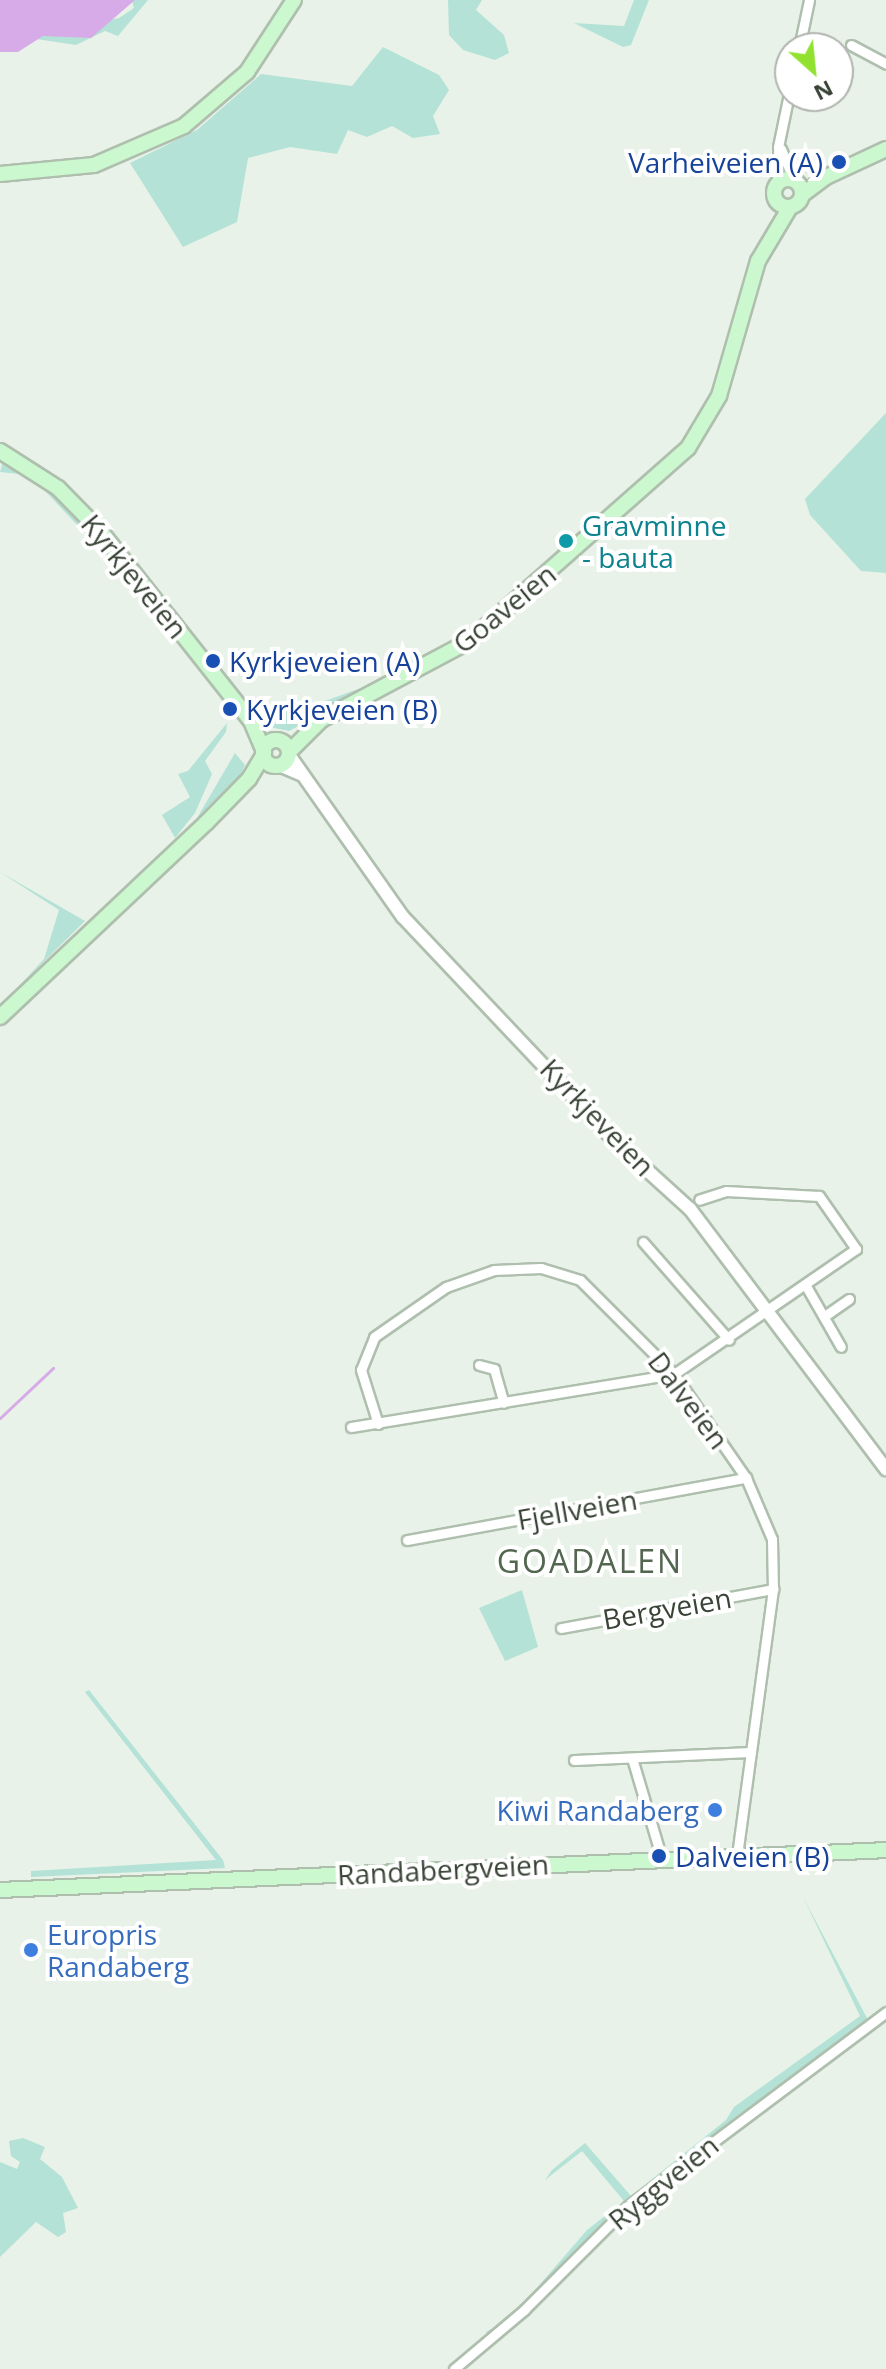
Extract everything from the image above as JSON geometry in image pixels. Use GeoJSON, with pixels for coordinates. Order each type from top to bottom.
{"type":"FeatureCollection","features":[{"type":"Feature","properties":{"kind":"main road"},"geometry":{"type":"LineString","coordinates":[[0,174],[94,165],[184,126],[247,72],[294,0]]}},
{"type":"Feature","properties":{"kind":"main road"},"geometry":{"type":"LineString","coordinates":[[790,207],[776,191],[826,177],[886,149]]}},
{"type":"Feature","properties":{"kind":"main road","name":"Goaveien"},"geometry":{"type":"LineString","coordinates":[[276,757],[278,740],[311,727],[468,642],[670,466],[702,429],[719,396],[739,312],[768,240],[790,207],[797,185]]}},
{"type":"Feature","properties":{"kind":"main road","name":"Goaveien"},"geometry":{"type":"LineString","coordinates":[[768,240],[776,191]]}},
{"type":"Feature","properties":{"kind":"main road","name":"Kyrkjeveien"},"geometry":{"type":"LineString","coordinates":[[0,451],[42,475],[88,516],[251,721],[276,757]]}},
{"type":"Feature","properties":{"kind":"main road","name":"Kyrkjeveien"},"geometry":{"type":"LineString","coordinates":[[251,721],[278,740]]}},
{"type":"Feature","properties":{"kind":"main road","name":"Goaveien"},"geometry":{"type":"LineString","coordinates":[[0,1017],[249,779],[311,727]]}},
{"type":"Feature","properties":{"kind":"main road","name":"Randabergveien"},"geometry":{"type":"LineString","coordinates":[[0,1890],[886,1850]]}},
{"type":"Feature","properties":{"kind":"street"},"geometry":{"type":"LineString","coordinates":[[802,32],[809,0]]}},
{"type":"Feature","properties":{"kind":"street"},"geometry":{"type":"LineString","coordinates":[[854,47],[886,64]]}},
{"type":"Feature","properties":{"kind":"street"},"geometry":{"type":"LineString","coordinates":[[776,191],[779,139],[785,112]]}},
{"type":"Feature","properties":{"kind":"street"},"geometry":{"type":"LineString","coordinates":[[779,139],[797,185]]}},
{"type":"Feature","properties":{"kind":"street","name":"Kyrkjeveien"},"geometry":{"type":"LineString","coordinates":[[276,757],[300,774],[417,933],[616,1142],[690,1209],[771,1310],[886,1469]]}},
{"type":"Feature","properties":{"kind":"street"},"geometry":{"type":"LineString","coordinates":[[351,1427],[674,1374],[729,1340],[856,1249],[819,1196],[726,1191],[699,1200]]}},
{"type":"Feature","properties":{"kind":"street"},"geometry":{"type":"LineString","coordinates":[[643,1242],[729,1340]]}},
{"type":"Feature","properties":{"kind":"street","name":"Dalveien"},"geometry":{"type":"LineString","coordinates":[[378,1424],[361,1370],[374,1337],[446,1287],[494,1270],[541,1268],[580,1280],[674,1374],[746,1478],[772,1539],[773,1589],[737,1856]]}},
{"type":"Feature","properties":{"kind":"street"},"geometry":{"type":"LineString","coordinates":[[806,1286],[826,1315],[825,1326],[841,1347]]}},
{"type":"Feature","properties":{"kind":"street"},"geometry":{"type":"LineString","coordinates":[[826,1315],[849,1299]]}},
{"type":"Feature","properties":{"kind":"street"},"geometry":{"type":"LineString","coordinates":[[479,1365],[494,1369],[504,1403]]}},
{"type":"Feature","properties":{"kind":"street","name":"Fjellveien"},"geometry":{"type":"LineString","coordinates":[[407,1540],[746,1478]]}},
{"type":"Feature","properties":{"kind":"street","name":"Bergveien"},"geometry":{"type":"LineString","coordinates":[[561,1628],[773,1589]]}},
{"type":"Feature","properties":{"kind":"street"},"geometry":{"type":"LineString","coordinates":[[574,1760],[751,1752]]}},
{"type":"Feature","properties":{"kind":"street"},"geometry":{"type":"LineString","coordinates":[[632,1758],[658,1846]]}},
{"type":"Feature","properties":{"kind":"street","name":"Ryggveien"},"geometry":{"type":"LineString","coordinates":[[454,2369],[524,2310],[628,2206],[886,2012]]}},
{"type":"Feature","properties":{"kind":"shaded area"},"geometry":{"type":"Polygon","coordinates":[[[0,0],[135,0],[91,38],[43,36],[18,52],[0,52],[0,0]]]}},
{"type":"Feature","properties":{"kind":"shaded area"},"geometry":{"type":"Polygon","coordinates":[[[132,0],[148,0],[118,36],[105,31],[76,45],[23,37],[119,18],[134,8],[132,0]]]}},
{"type":"Feature","properties":{"kind":"shaded area"},"geometry":{"type":"Polygon","coordinates":[[[448,0],[482,0],[476,10],[504,35],[509,53],[495,60],[463,50],[449,35],[448,0]]]}},
{"type":"Feature","properties":{"kind":"shaded area"},"geometry":{"type":"Polygon","coordinates":[[[634,0],[649,0],[631,45],[623,47],[574,23],[624,26],[634,0]]]}},
{"type":"Feature","properties":{"kind":"shaded area"},"geometry":{"type":"Polygon","coordinates":[[[383,47],[439,75],[449,90],[433,116],[440,134],[413,138],[392,126],[367,137],[348,130],[337,154],[290,147],[248,158],[237,222],[183,247],[130,163],[197,130],[261,74],[352,86],[383,47]]]}},
{"type":"Feature","properties":{"kind":"shaded area"},"geometry":{"type":"Polygon","coordinates":[[[886,413],[886,573],[861,571],[810,515],[805,499],[886,413]]]}},
{"type":"Feature","properties":{"kind":"shaded area"},"geometry":{"type":"Polygon","coordinates":[[[3,461],[47,483],[118,560],[114,564],[30,475],[0,472],[3,461]]]}},
{"type":"Feature","properties":{"kind":"shaded area"},"geometry":{"type":"Polygon","coordinates":[[[394,676],[289,731],[269,727],[287,706],[314,705],[394,676]]]}},
{"type":"Feature","properties":{"kind":"shaded area"},"geometry":{"type":"Polygon","coordinates":[[[227,723],[226,732],[205,761],[212,774],[195,813],[175,838],[162,815],[190,797],[178,774],[188,771],[227,723]]]}},
{"type":"Feature","properties":{"kind":"shaded area"},"geometry":{"type":"Polygon","coordinates":[[[235,753],[245,765],[239,779],[190,830],[235,753]]]}},
{"type":"Feature","properties":{"kind":"shaded area"},"geometry":{"type":"Polygon","coordinates":[[[0,872],[85,921],[18,987],[44,959],[59,910],[0,872]]]}},
{"type":"Feature","properties":{"kind":"shaded area"},"geometry":{"type":"Polygon","coordinates":[[[522,1590],[538,1647],[505,1661],[479,1608],[522,1590]]]}},
{"type":"Feature","properties":{"kind":"shaded area"},"geometry":{"type":"Polygon","coordinates":[[[89,1690],[223,1860],[225,1868],[31,1877],[31,1871],[216,1860],[85,1692],[89,1690]]]}},
{"type":"Feature","properties":{"kind":"shaded area"},"geometry":{"type":"Polygon","coordinates":[[[803,1897],[868,2020],[658,2179],[511,2319],[490,2337],[486,2332],[510,2319],[587,2230],[624,2201],[582,2151],[545,2180],[552,2170],[585,2143],[631,2196],[726,2120],[734,2107],[860,2016],[803,1897]]]}},
{"type":"Feature","properties":{"kind":"shaded area"},"geometry":{"type":"Polygon","coordinates":[[[23,2138],[45,2147],[40,2159],[62,2177],[78,2208],[63,2213],[66,2232],[58,2237],[36,2222],[0,2257],[0,2162],[17,2169],[20,2162],[11,2156],[9,2141],[23,2138]]]}},
{"type":"Feature","properties":{"kind":"waterway"},"geometry":{"type":"LineString","coordinates":[[0,1418],[53,1368]]}},
{"type":"Feature","properties":{"kind":"place","name":"Varheiveien (A)"},"geometry":{"type":"Point","coordinates":[839,162]}},
{"type":"Feature","properties":{"kind":"place","name":"Gravminne - bauta"},"geometry":{"type":"Point","coordinates":[566,541]}},
{"type":"Feature","properties":{"kind":"place","name":"Kyrkjeveien (A)"},"geometry":{"type":"Point","coordinates":[213,661]}},
{"type":"Feature","properties":{"kind":"place","name":"Kyrkjeveien (B)"},"geometry":{"type":"Point","coordinates":[230,709]}},
{"type":"Feature","properties":{"kind":"place","name":"Kiwi Randaberg"},"geometry":{"type":"Point","coordinates":[715,1810]}},
{"type":"Feature","properties":{"kind":"place","name":"Dalveien (B)"},"geometry":{"type":"Point","coordinates":[659,1856]}},
{"type":"Feature","properties":{"kind":"place","name":"Europris Randaberg"},"geometry":{"type":"Point","coordinates":[31,1950]}},
{"type":"Feature","properties":{"kind":"district","name":"GOADALEN"},"geometry":{"type":"Point","coordinates":[590,1561]}}]}
